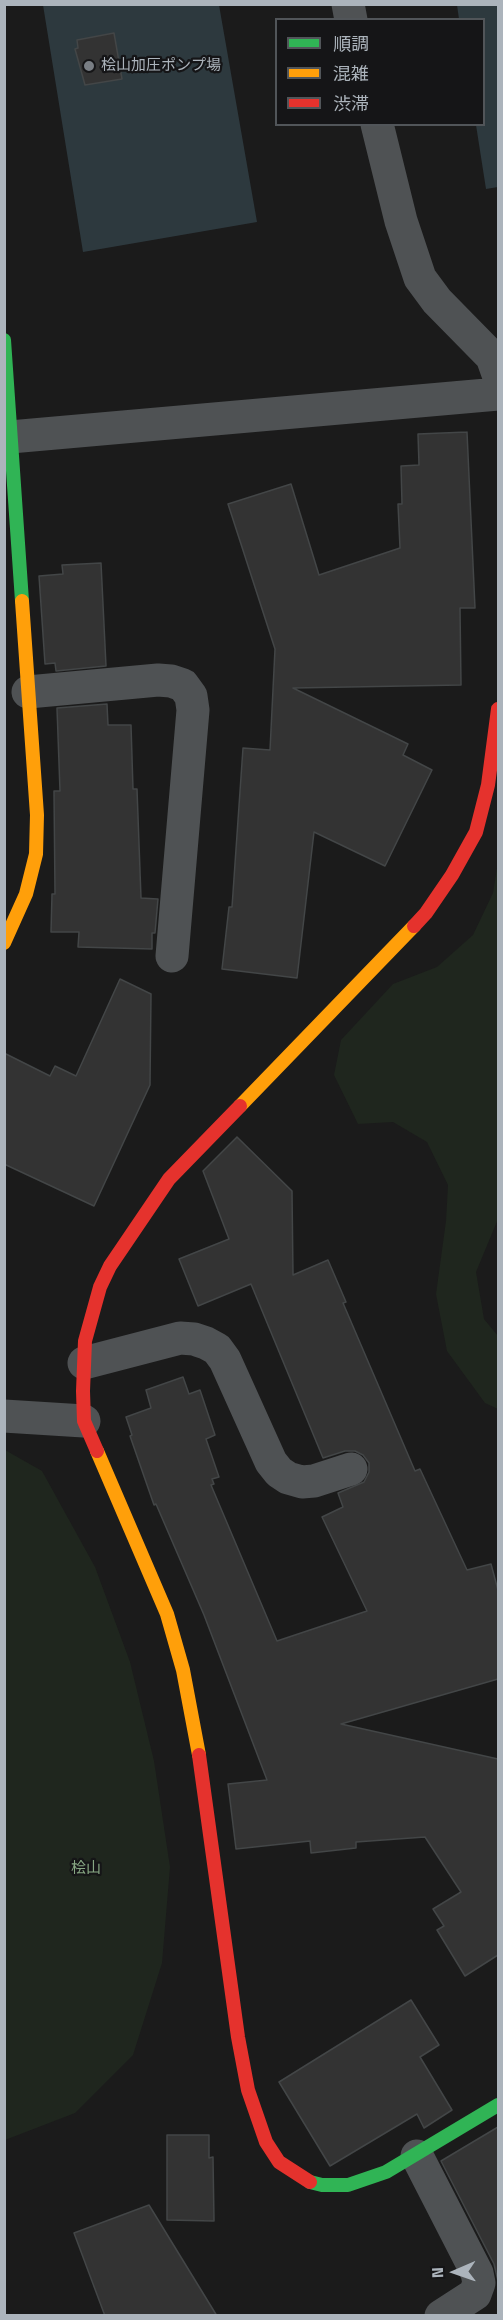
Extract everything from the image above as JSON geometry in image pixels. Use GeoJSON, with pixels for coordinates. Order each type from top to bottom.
{"type":"FeatureCollection","features":[{"type":"Feature","properties":{"kind":"street"},"geometry":{"type":"LineString","coordinates":[[377,126],[401,221],[420,278],[437,302],[492,357],[498,374]]}},
{"type":"Feature","properties":{"kind":"street"},"geometry":{"type":"LineString","coordinates":[[4,340],[37,815],[36,854],[26,894],[4,943]]}},
{"type":"Feature","properties":{"kind":"street"},"geometry":{"type":"LineString","coordinates":[[10,438],[498,394]]}},
{"type":"Feature","properties":{"kind":"street"},"geometry":{"type":"LineString","coordinates":[[28,693],[158,680],[183,685],[191,696],[193,710],[172,956]]}},
{"type":"Feature","properties":{"kind":"street"},"geometry":{"type":"LineString","coordinates":[[498,709],[488,785],[476,832],[452,875],[426,913],[169,1179],[110,1266],[100,1287],[86,1341],[84,1363],[84,1420],[167,1614],[183,1670],[202,1768],[238,2037],[248,2090],[266,2142],[279,2162],[306,2181],[322,2185],[348,2185],[386,2172],[417,2156],[498,2105]]}},
{"type":"Feature","properties":{"kind":"street"},"geometry":{"type":"LineString","coordinates":[[84,1363],[180,1338],[206,1343],[216,1349],[225,1360],[271,1462],[279,1472],[288,1478],[308,1481],[351,1469]]}},
{"type":"Feature","properties":{"kind":"street"},"geometry":{"type":"LineString","coordinates":[[4,1416],[84,1420]]}},
{"type":"Feature","properties":{"kind":"street"},"geometry":{"type":"LineString","coordinates":[[417,2156],[477,2273],[478,2283],[475,2294],[441,2316]]}},
{"type":"Feature","properties":{"kind":"green space"},"geometry":{"type":"Polygon","coordinates":[[[498,862],[498,1219],[476,1272],[484,1319],[498,1336],[498,1409],[485,1403],[447,1351],[436,1294],[446,1221],[448,1185],[427,1142],[393,1122],[358,1124],[334,1075],[341,1040],[393,984],[437,967],[473,935],[493,893],[498,862]]]}},
{"type":"Feature","properties":{"kind":"green space","name":"桧山"},"geometry":{"type":"Polygon","coordinates":[[[5,1450],[42,1471],[95,1567],[130,1662],[154,1761],[170,1867],[162,1963],[133,2055],[75,2113],[5,2140],[5,1450]]]}},
{"type":"Feature","properties":{"kind":"shaded area","name":"桧山加圧ポンプ場"},"geometry":{"type":"Polygon","coordinates":[[[43,5],[219,5],[257,222],[83,252],[43,5]]]}},
{"type":"Feature","properties":{"kind":"shaded area"},"geometry":{"type":"Polygon","coordinates":[[[457,5],[498,5],[498,187],[486,189],[476,126],[485,126],[485,18],[459,18],[457,5]]]}},
{"type":"Feature","properties":{"kind":"building","name":"桧山加圧ポンプ場"},"geometry":{"type":"Polygon","coordinates":[[[114,33],[122,79],[85,85],[75,49],[78,48],[77,40],[114,33]]]}},
{"type":"Feature","properties":{"kind":"building"},"geometry":{"type":"Polygon","coordinates":[[[467,432],[475,608],[460,608],[461,685],[293,688],[408,744],[403,755],[432,770],[385,866],[314,832],[297,978],[222,969],[229,907],[232,907],[243,748],[270,750],[275,649],[228,504],[291,484],[319,575],[400,548],[398,504],[402,504],[401,466],[419,465],[418,434],[467,432]]]}},
{"type":"Feature","properties":{"kind":"building"},"geometry":{"type":"Polygon","coordinates":[[[101,563],[106,666],[56,671],[55,663],[45,664],[39,576],[63,574],[62,565],[101,563]]]}},
{"type":"Feature","properties":{"kind":"building"},"geometry":{"type":"Polygon","coordinates":[[[107,704],[108,725],[131,725],[133,789],[137,789],[141,898],[158,899],[155,933],[152,933],[152,949],[78,947],[79,932],[51,932],[52,894],[55,894],[54,791],[60,791],[57,708],[107,704]]]}},
{"type":"Feature","properties":{"kind":"building"},"geometry":{"type":"Polygon","coordinates":[[[120,979],[151,994],[150,1085],[94,1206],[4,1164],[4,1053],[50,1076],[55,1066],[76,1076],[120,979]]]}},
{"type":"Feature","properties":{"kind":"building"},"geometry":{"type":"Polygon","coordinates":[[[237,1137],[292,1191],[293,1275],[328,1260],[346,1302],[343,1303],[415,1471],[420,1469],[467,1570],[491,1564],[498,1590],[498,1679],[341,1724],[498,1759],[498,1955],[465,1976],[437,1930],[444,1926],[433,1909],[461,1892],[425,1837],[356,1842],[356,1848],[311,1853],[310,1841],[236,1849],[228,1784],[267,1780],[204,1615],[156,1504],[154,1505],[130,1436],[132,1435],[126,1417],[151,1408],[146,1390],[183,1377],[189,1394],[200,1390],[215,1435],[206,1439],[219,1477],[212,1479],[214,1484],[211,1485],[277,1641],[367,1611],[322,1517],[343,1507],[338,1493],[364,1482],[369,1472],[369,1463],[363,1455],[355,1451],[345,1451],[323,1458],[251,1284],[198,1306],[179,1259],[229,1239],[203,1171],[237,1137]]]}},
{"type":"Feature","properties":{"kind":"building"},"geometry":{"type":"Polygon","coordinates":[[[411,2000],[439,2045],[420,2057],[452,2110],[424,2128],[417,2114],[330,2166],[279,2082],[411,2000]]]}},
{"type":"Feature","properties":{"kind":"building"},"geometry":{"type":"Polygon","coordinates":[[[498,2127],[498,2281],[494,2264],[441,2161],[498,2127]]]}},
{"type":"Feature","properties":{"kind":"building"},"geometry":{"type":"Polygon","coordinates":[[[167,2135],[209,2135],[209,2158],[213,2157],[214,2221],[167,2220],[167,2135]]]}},
{"type":"Feature","properties":{"kind":"building"},"geometry":{"type":"Polygon","coordinates":[[[149,2205],[217,2316],[105,2316],[74,2233],[149,2205]]]}},
{"type":"Feature","properties":{"kind":"traffic: fast"},"geometry":{"type":"LineString","coordinates":[[4,340],[22,601]]}},
{"type":"Feature","properties":{"kind":"traffic: fast"},"geometry":{"type":"LineString","coordinates":[[310,2182],[322,2185],[348,2185],[386,2172],[498,2105]]}},
{"type":"Feature","properties":{"kind":"traffic: slow"},"geometry":{"type":"LineString","coordinates":[[4,943],[26,894],[36,854],[37,815],[22,601]]}},
{"type":"Feature","properties":{"kind":"traffic: slow"},"geometry":{"type":"LineString","coordinates":[[240,1106],[414,926]]}},
{"type":"Feature","properties":{"kind":"traffic: slow"},"geometry":{"type":"LineString","coordinates":[[97,1451],[167,1614],[183,1670],[199,1755]]}},
{"type":"Feature","properties":{"kind":"traffic: jam"},"geometry":{"type":"LineString","coordinates":[[414,926],[426,913],[452,875],[476,832],[488,785],[498,709]]}},
{"type":"Feature","properties":{"kind":"traffic: jam"},"geometry":{"type":"LineString","coordinates":[[97,1451],[84,1421],[83,1391],[85,1341],[100,1287],[110,1266],[169,1179],[240,1106]]}},
{"type":"Feature","properties":{"kind":"traffic: jam"},"geometry":{"type":"LineString","coordinates":[[199,1755],[238,2037],[248,2090],[266,2142],[279,2162],[310,2182]]}},
{"type":"Feature","properties":{"kind":"place","name":"桧山加圧ポンプ場"},"geometry":{"type":"Point","coordinates":[89,66]}}]}
